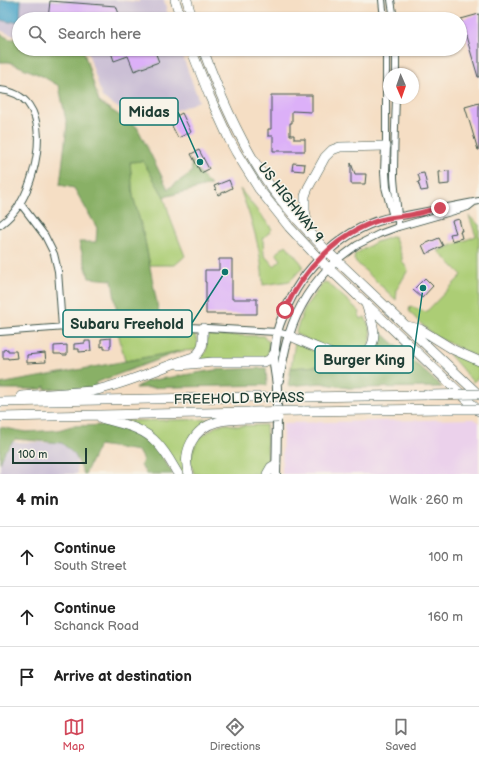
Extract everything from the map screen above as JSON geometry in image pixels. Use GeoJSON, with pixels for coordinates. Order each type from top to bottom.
{"type":"FeatureCollection","features":[{"type":"Feature","properties":{"kind":"highway"},"geometry":{"type":"LineString","coordinates":[[175,0],[179,12]]}},
{"type":"Feature","properties":{"kind":"highway"},"geometry":{"type":"LineString","coordinates":[[186,0],[190,12]]}},
{"type":"Feature","properties":{"kind":"highway","name":"US HIGHWAY 9"},"geometry":{"type":"LineString","coordinates":[[194,56],[209,95],[229,139],[250,174],[289,227],[319,259],[479,410]]}},
{"type":"Feature","properties":{"kind":"highway","name":"US HIGHWAY 9"},"geometry":{"type":"LineString","coordinates":[[206,56],[224,102],[257,166],[296,219],[327,251],[479,394]]}},
{"type":"Feature","properties":{"kind":"highway"},"geometry":{"type":"LineString","coordinates":[[309,232],[305,210],[305,196],[325,157],[332,150],[340,147],[386,146]]}},
{"type":"Feature","properties":{"kind":"highway"},"geometry":{"type":"LineString","coordinates":[[288,335],[340,358],[351,360],[360,357],[369,350],[372,345],[374,334],[366,303]]}},
{"type":"Feature","properties":{"kind":"highway"},"geometry":{"type":"LineString","coordinates":[[408,326],[420,329],[454,350],[479,361]]}},
{"type":"Feature","properties":{"kind":"highway"},"geometry":{"type":"LineString","coordinates":[[0,397],[74,393],[103,389],[162,369],[198,354],[203,345],[204,328]]}},
{"type":"Feature","properties":{"kind":"highway"},"geometry":{"type":"LineString","coordinates":[[162,369],[202,363],[263,362],[269,360],[275,353]]}},
{"type":"Feature","properties":{"kind":"highway","name":"FREEHOLD BYPASS"},"geometry":{"type":"LineString","coordinates":[[0,402],[479,394]]}},
{"type":"Feature","properties":{"kind":"highway","name":"FREEHOLD BYPASS"},"geometry":{"type":"LineString","coordinates":[[0,417],[92,415],[251,416],[358,410],[479,410]]}},
{"type":"Feature","properties":{"kind":"highway"},"geometry":{"type":"LineString","coordinates":[[92,415],[132,427],[146,434],[158,444],[178,474]]}},
{"type":"Feature","properties":{"kind":"highway"},"geometry":{"type":"LineString","coordinates":[[189,474],[186,460],[188,450],[195,435],[200,430],[217,422],[251,416]]}},
{"type":"Feature","properties":{"kind":"highway"},"geometry":{"type":"LineString","coordinates":[[267,474],[271,467],[276,464]]}},
{"type":"Feature","properties":{"kind":"main road"},"geometry":{"type":"LineString","coordinates":[[276,474],[277,387],[274,362],[277,332],[292,296],[309,271],[327,251],[365,226],[396,217],[386,187],[386,146]]}},
{"type":"Feature","properties":{"kind":"main road"},"geometry":{"type":"LineString","coordinates":[[277,387],[288,335],[297,312],[319,278],[337,260]]}},
{"type":"Feature","properties":{"kind":"street"},"geometry":{"type":"LineString","coordinates":[[382,0],[383,12]]}},
{"type":"Feature","properties":{"kind":"street"},"geometry":{"type":"LineString","coordinates":[[391,0],[393,12]]}},
{"type":"Feature","properties":{"kind":"street"},"geometry":{"type":"LineString","coordinates":[[386,56],[386,146]]}},
{"type":"Feature","properties":{"kind":"street"},"geometry":{"type":"LineString","coordinates":[[396,56],[396,68]]}},
{"type":"Feature","properties":{"kind":"street"},"geometry":{"type":"LineString","coordinates":[[0,90],[11,92],[19,96],[33,112],[38,138],[36,158],[31,181],[20,203],[0,225]]}},
{"type":"Feature","properties":{"kind":"street"},"geometry":{"type":"LineString","coordinates":[[396,104],[394,179],[398,227]]}},
{"type":"Feature","properties":{"kind":"street"},"geometry":{"type":"LineString","coordinates":[[386,110],[395,110]]}},
{"type":"Feature","properties":{"kind":"street"},"geometry":{"type":"LineString","coordinates":[[386,146],[395,136]]}},
{"type":"Feature","properties":{"kind":"street"},"geometry":{"type":"LineString","coordinates":[[396,217],[476,202]]}},
{"type":"Feature","properties":{"kind":"street"},"geometry":{"type":"LineString","coordinates":[[337,260],[353,248],[379,234],[398,227],[468,208],[476,202]]}},
{"type":"Feature","properties":{"kind":"street"},"geometry":{"type":"LineString","coordinates":[[20,203],[45,236],[54,254],[58,271],[62,327]]}},
{"type":"Feature","properties":{"kind":"street"},"geometry":{"type":"LineString","coordinates":[[0,332],[118,323],[277,332],[288,335]]}},
{"type":"Feature","properties":{"kind":"shaded area"},"geometry":{"type":"Polygon","coordinates":[[[0,0],[115,0],[139,2],[139,0],[164,0],[167,12],[12,12],[12,35],[0,30],[0,0]]]}},
{"type":"Feature","properties":{"kind":"shaded area"},"geometry":{"type":"Polygon","coordinates":[[[89,56],[183,56],[199,101],[175,111],[138,121],[102,97],[89,56]]]}},
{"type":"Feature","properties":{"kind":"shaded area"},"geometry":{"type":"Polygon","coordinates":[[[474,419],[479,423],[479,474],[282,474],[283,423],[474,419]]]}},
{"type":"Feature","properties":{"kind":"shaded area"},"geometry":{"type":"Polygon","coordinates":[[[0,442],[76,443],[77,474],[0,474],[0,442]]]}},
{"type":"Feature","properties":{"kind":"green space"},"geometry":{"type":"Polygon","coordinates":[[[0,34],[12,39],[12,56],[85,56],[99,102],[137,127],[168,189],[192,172],[191,160],[201,175],[211,185],[164,197],[143,161],[130,162],[133,196],[144,236],[159,314],[117,313],[112,280],[89,278],[79,242],[96,242],[97,228],[74,188],[60,185],[67,125],[59,86],[42,76],[9,62],[0,62],[0,34]]]}},
{"type":"Feature","properties":{"kind":"green space"},"geometry":{"type":"Polygon","coordinates":[[[143,161],[164,197],[185,256],[175,265],[150,265],[133,196],[130,162],[143,161]]]}},
{"type":"Feature","properties":{"kind":"green space"},"geometry":{"type":"Polygon","coordinates":[[[240,189],[272,229],[263,239],[264,255],[274,266],[281,260],[276,253],[286,245],[302,264],[302,268],[290,281],[263,285],[261,260],[256,236],[240,189]]]}},
{"type":"Feature","properties":{"kind":"green space"},"geometry":{"type":"Polygon","coordinates":[[[469,216],[479,225],[479,358],[435,336],[409,311],[410,306],[426,312],[462,275],[438,251],[476,236],[469,216]]]}},
{"type":"Feature","properties":{"kind":"green space"},"geometry":{"type":"Polygon","coordinates":[[[394,236],[402,257],[402,261],[408,270],[397,289],[396,300],[354,260],[355,254],[376,242],[394,236]]]}},
{"type":"Feature","properties":{"kind":"green space"},"geometry":{"type":"Polygon","coordinates":[[[324,282],[328,283],[360,312],[359,315],[361,319],[365,317],[371,338],[365,352],[344,357],[296,334],[305,307],[324,282]]]}},
{"type":"Feature","properties":{"kind":"green space"},"geometry":{"type":"Polygon","coordinates":[[[379,330],[442,387],[348,388],[321,383],[288,386],[291,368],[369,362],[375,348],[379,330]]]}},
{"type":"Feature","properties":{"kind":"green space"},"geometry":{"type":"Polygon","coordinates":[[[118,332],[194,334],[198,341],[198,350],[181,351],[125,361],[118,332]]]}},
{"type":"Feature","properties":{"kind":"green space"},"geometry":{"type":"Polygon","coordinates":[[[207,335],[263,336],[269,341],[268,355],[261,359],[198,360],[206,352],[207,335]]]}},
{"type":"Feature","properties":{"kind":"green space"},"geometry":{"type":"Polygon","coordinates":[[[295,342],[343,364],[291,368],[295,342]]]}},
{"type":"Feature","properties":{"kind":"green space"},"geometry":{"type":"Polygon","coordinates":[[[181,351],[95,383],[98,388],[45,389],[45,386],[42,389],[0,389],[0,384],[181,351]]]}},
{"type":"Feature","properties":{"kind":"green space"},"geometry":{"type":"Polygon","coordinates":[[[449,354],[479,364],[479,377],[473,382],[449,354]]]}},
{"type":"Feature","properties":{"kind":"green space"},"geometry":{"type":"Polygon","coordinates":[[[266,368],[267,385],[135,388],[147,381],[215,370],[266,368]]]}},
{"type":"Feature","properties":{"kind":"green space"},"geometry":{"type":"Polygon","coordinates":[[[216,419],[200,426],[185,474],[183,474],[170,457],[127,421],[216,419]]]}},
{"type":"Feature","properties":{"kind":"green space"},"geometry":{"type":"Polygon","coordinates":[[[228,424],[237,426],[266,425],[268,462],[263,474],[194,474],[190,460],[198,439],[218,425],[228,424]]]}},
{"type":"Feature","properties":{"kind":"green space"},"geometry":{"type":"Polygon","coordinates":[[[108,425],[128,429],[152,442],[173,474],[146,474],[141,465],[143,460],[138,451],[99,445],[84,474],[75,455],[62,443],[15,439],[5,451],[0,463],[0,427],[26,432],[58,430],[72,426],[108,425]]]}},
{"type":"Feature","properties":{"kind":"water"},"geometry":{"type":"Polygon","coordinates":[[[0,0],[21,0],[20,12],[12,12],[12,22],[0,20],[0,0]]]}},
{"type":"Feature","properties":{"kind":"building"},"geometry":{"type":"Polygon","coordinates":[[[50,1],[116,6],[118,12],[49,12],[50,1]]]}},
{"type":"Feature","properties":{"kind":"building"},"geometry":{"type":"Polygon","coordinates":[[[479,14],[479,77],[467,39],[467,17],[479,14]]]}},
{"type":"Feature","properties":{"kind":"building"},"geometry":{"type":"Polygon","coordinates":[[[112,56],[128,56],[114,61],[112,56]]]}},
{"type":"Feature","properties":{"kind":"building"},"geometry":{"type":"Polygon","coordinates":[[[128,56],[157,56],[159,62],[134,71],[128,56]]]}},
{"type":"Feature","properties":{"kind":"building"},"geometry":{"type":"Polygon","coordinates":[[[271,95],[312,95],[312,112],[292,111],[292,123],[290,123],[290,135],[294,135],[294,139],[305,139],[305,151],[273,151],[273,136],[268,136],[268,129],[271,129],[271,95]]]}},
{"type":"Feature","properties":{"kind":"building"},"geometry":{"type":"Polygon","coordinates":[[[479,103],[479,150],[478,150],[465,107],[479,103]]]}},
{"type":"Feature","properties":{"kind":"building"},"geometry":{"type":"Polygon","coordinates":[[[182,113],[191,132],[178,138],[169,120],[182,113]]]}},
{"type":"Feature","properties":{"kind":"building"},"geometry":{"type":"Polygon","coordinates":[[[199,150],[209,169],[201,173],[191,154],[199,150]]]}},
{"type":"Feature","properties":{"kind":"building"},"geometry":{"type":"Polygon","coordinates":[[[293,163],[305,164],[304,171],[292,170],[293,163]]]}},
{"type":"Feature","properties":{"kind":"building"},"geometry":{"type":"Polygon","coordinates":[[[351,163],[355,174],[366,174],[365,184],[351,184],[351,163]]]}},
{"type":"Feature","properties":{"kind":"building"},"geometry":{"type":"Polygon","coordinates":[[[449,171],[449,184],[440,185],[439,172],[449,171]]]}},
{"type":"Feature","properties":{"kind":"building"},"geometry":{"type":"Polygon","coordinates":[[[424,173],[428,190],[421,191],[418,182],[420,181],[418,174],[424,173]]]}},
{"type":"Feature","properties":{"kind":"building"},"geometry":{"type":"Polygon","coordinates":[[[229,180],[232,188],[218,195],[214,186],[229,180]]]}},
{"type":"Feature","properties":{"kind":"building"},"geometry":{"type":"Polygon","coordinates":[[[459,219],[462,238],[452,241],[450,234],[456,233],[452,221],[459,219]]]}},
{"type":"Feature","properties":{"kind":"building"},"geometry":{"type":"Polygon","coordinates":[[[439,238],[443,246],[426,254],[422,245],[439,238]]]}},
{"type":"Feature","properties":{"kind":"building"},"geometry":{"type":"Polygon","coordinates":[[[219,259],[232,259],[232,299],[257,299],[257,314],[206,314],[205,270],[219,270],[219,259]]]}},
{"type":"Feature","properties":{"kind":"building"},"geometry":{"type":"Polygon","coordinates":[[[425,278],[433,286],[422,298],[413,290],[425,278]]]}},
{"type":"Feature","properties":{"kind":"building"},"geometry":{"type":"Polygon","coordinates":[[[111,338],[110,349],[104,349],[104,346],[101,347],[101,339],[111,338]]]}},
{"type":"Feature","properties":{"kind":"building"},"geometry":{"type":"Polygon","coordinates":[[[85,341],[90,341],[91,351],[79,352],[79,349],[74,349],[74,344],[85,343],[85,341]]]}},
{"type":"Feature","properties":{"kind":"building"},"geometry":{"type":"Polygon","coordinates":[[[67,345],[67,355],[54,354],[54,346],[67,345]]]}},
{"type":"Feature","properties":{"kind":"building"},"geometry":{"type":"Polygon","coordinates":[[[8,349],[8,351],[16,351],[17,358],[3,358],[3,350],[8,349]]]}},
{"type":"Feature","properties":{"kind":"building"},"geometry":{"type":"Polygon","coordinates":[[[45,353],[46,362],[27,363],[27,355],[45,353]]]}},
{"type":"Feature","properties":{"kind":"place","name":"Midas"},"geometry":{"type":"Point","coordinates":[200,162]}},
{"type":"Feature","properties":{"kind":"place","name":"Subaru Freehold"},"geometry":{"type":"Point","coordinates":[225,272]}},
{"type":"Feature","properties":{"kind":"place","name":"Burger King"},"geometry":{"type":"Point","coordinates":[423,288]}},
{"type":"Feature","properties":{"kind":"route"},"geometry":{"type":"LineString","coordinates":[[285,310],[299,284],[319,259],[327,251],[354,232],[365,226],[387,218],[410,215],[440,208]]}}]}
